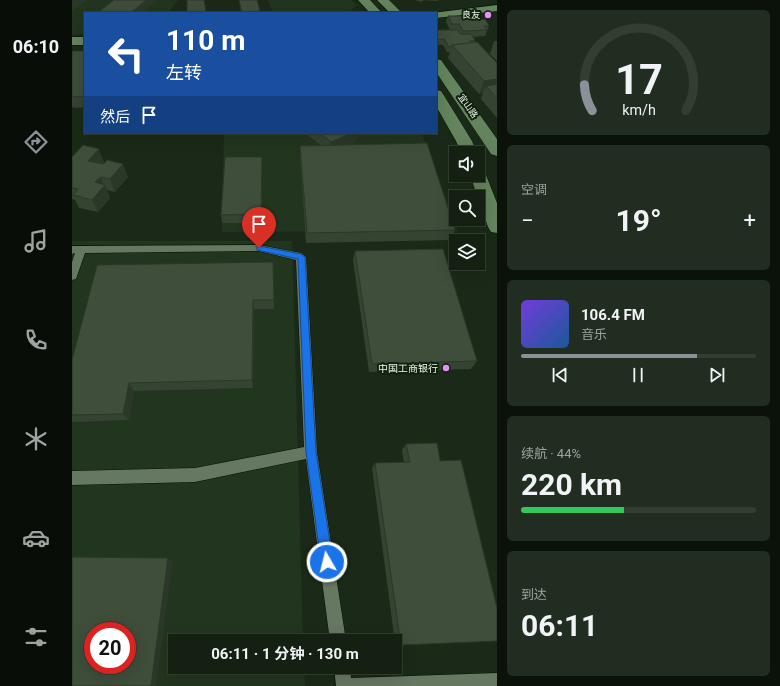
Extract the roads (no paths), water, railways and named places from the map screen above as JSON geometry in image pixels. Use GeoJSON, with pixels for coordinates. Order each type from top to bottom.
{"type":"FeatureCollection","features":[{"type":"Feature","properties":{"kind":"main road"},"geometry":{"type":"LineString","coordinates":[[364,0],[375,12]]}},
{"type":"Feature","properties":{"kind":"main road"},"geometry":{"type":"LineString","coordinates":[[383,0],[395,12]]}},
{"type":"Feature","properties":{"kind":"main road"},"geometry":{"type":"LineString","coordinates":[[437,14],[497,8]]}},
{"type":"Feature","properties":{"kind":"main road"},"geometry":{"type":"LineString","coordinates":[[72,41],[84,41]]}},
{"type":"Feature","properties":{"kind":"main road","name":"宜山路"},"geometry":{"type":"LineString","coordinates":[[437,64],[466,104],[497,151]]}},
{"type":"Feature","properties":{"kind":"main road","name":"宜山路"},"geometry":{"type":"LineString","coordinates":[[437,96],[466,146]]}},
{"type":"Feature","properties":{"kind":"main road"},"geometry":{"type":"LineString","coordinates":[[481,182],[497,227]]}},
{"type":"Feature","properties":{"kind":"lane"},"geometry":{"type":"LineString","coordinates":[[72,276],[76,250],[259,248],[301,257],[311,452],[337,634]]}},
{"type":"Feature","properties":{"kind":"lane"},"geometry":{"type":"LineString","coordinates":[[72,478],[195,475],[311,452]]}},
{"type":"Feature","properties":{"kind":"lane"},"geometry":{"type":"LineString","coordinates":[[343,674],[344,686],[497,681]]}},
{"type":"Feature","properties":{"kind":"place","name":"良友"},"geometry":{"type":"Point","coordinates":[488,15]}},
{"type":"Feature","properties":{"kind":"place","name":"中国工商银行"},"geometry":{"type":"Point","coordinates":[446,368]}}]}
